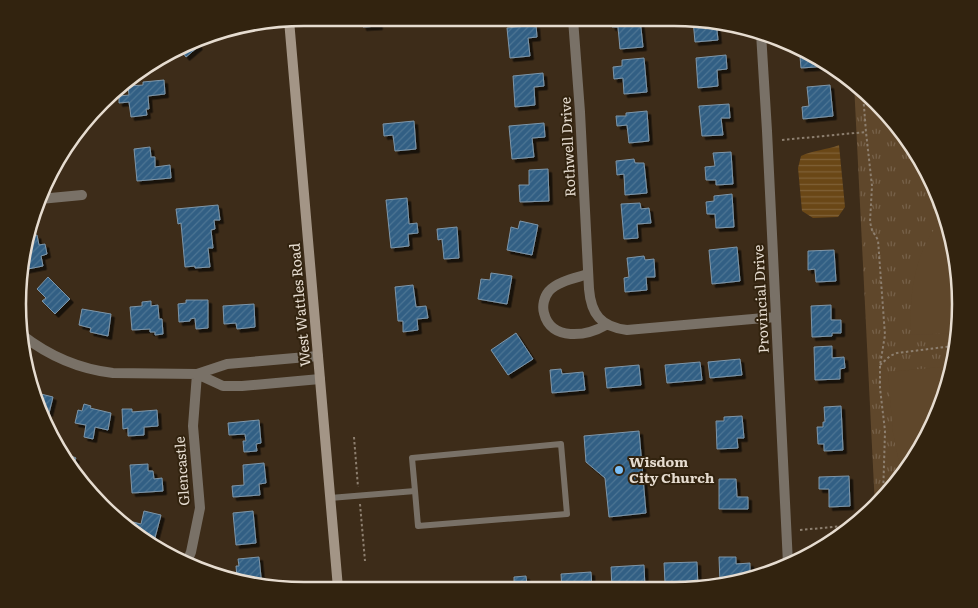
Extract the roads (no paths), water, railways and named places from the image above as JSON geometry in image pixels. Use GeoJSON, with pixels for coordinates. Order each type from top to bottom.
{"type":"FeatureCollection","features":[{"type":"Feature","properties":{"kind":"street","name":"Rothwell Drive"},"geometry":{"type":"LineString","coordinates":[[574,26],[590,302],[593,310],[606,325]]}},
{"type":"Feature","properties":{"kind":"street","name":"West Wattles Road"},"geometry":{"type":"LineString","coordinates":[[290,27],[337,582]]}},
{"type":"Feature","properties":{"kind":"street","name":"Provincial Drive"},"geometry":{"type":"LineString","coordinates":[[761,41],[788,557]]}},
{"type":"Feature","properties":{"kind":"street"},"geometry":{"type":"LineString","coordinates":[[47,198],[82,194]]}},
{"type":"Feature","properties":{"kind":"street"},"geometry":{"type":"LineString","coordinates":[[588,274],[557,285],[549,291],[544,301],[543,310],[546,320],[557,331],[571,334],[594,332],[606,325],[616,329],[627,330],[776,317]]}},
{"type":"Feature","properties":{"kind":"street"},"geometry":{"type":"LineString","coordinates":[[29,340],[54,357],[77,366],[99,371],[197,374],[227,364],[318,356]]}},
{"type":"Feature","properties":{"kind":"street"},"geometry":{"type":"LineString","coordinates":[[197,374],[223,386],[320,379]]}},
{"type":"Feature","properties":{"kind":"street","name":"Glencastle"},"geometry":{"type":"LineString","coordinates":[[189,557],[200,508],[193,426],[197,374]]}},
{"type":"Feature","properties":{"kind":"lane"},"geometry":{"type":"LineString","coordinates":[[561,444],[567,514],[418,526],[415,491],[412,458],[561,444]]}},
{"type":"Feature","properties":{"kind":"lane"},"geometry":{"type":"LineString","coordinates":[[330,498],[415,491]]}},
{"type":"Feature","properties":{"kind":"place","name":"Wisdom City Church"},"geometry":{"type":"Point","coordinates":[619,470]}}]}
